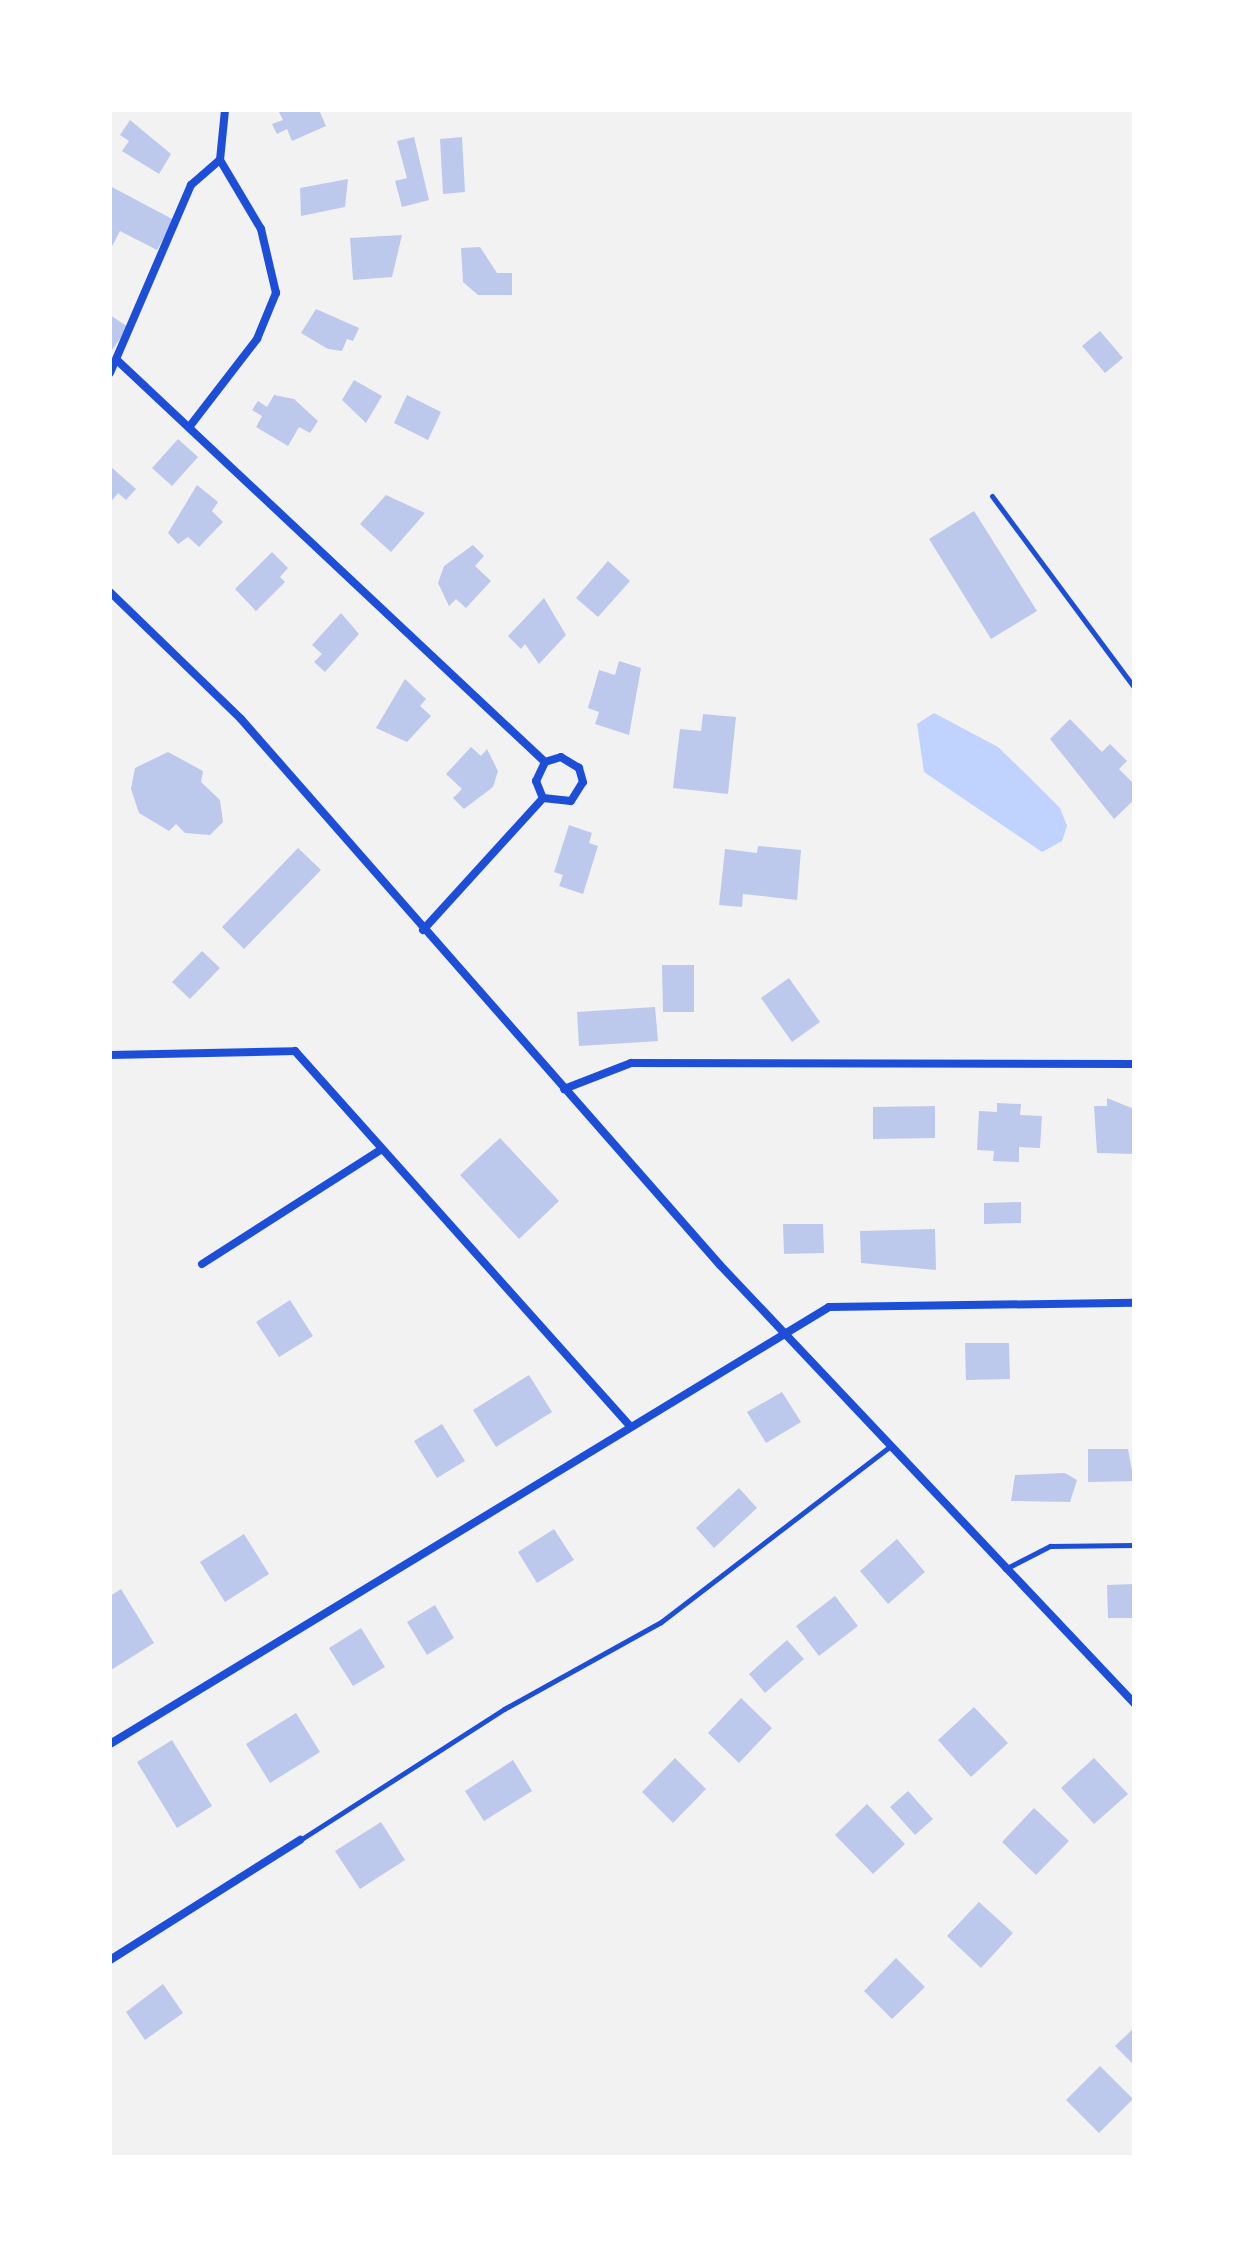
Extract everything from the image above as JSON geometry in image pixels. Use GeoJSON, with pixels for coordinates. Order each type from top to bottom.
{"type":"FeatureCollection","features":[{"type":"Feature","properties":{"kind":"street"},"geometry":{"type":"LineString","coordinates":[[190,426],[251,349],[276,293],[261,229],[220,160],[225,110]]}},
{"type":"Feature","properties":{"kind":"street"},"geometry":{"type":"LineString","coordinates":[[110,373],[119,362],[191,185],[220,160]]}},
{"type":"Feature","properties":{"kind":"street"},"geometry":{"type":"LineString","coordinates":[[119,362],[545,762]]}},
{"type":"Feature","properties":{"kind":"street"},"geometry":{"type":"LineString","coordinates":[[110,592],[241,719],[547,1073],[888,1448],[1134,1703]]}},
{"type":"Feature","properties":{"kind":"street"},"geometry":{"type":"LineString","coordinates":[[543,798],[564,803],[583,782],[567,758],[545,762]]}},
{"type":"Feature","properties":{"kind":"street"},"geometry":{"type":"LineString","coordinates":[[543,798],[536,781],[545,762]]}},
{"type":"Feature","properties":{"kind":"street"},"geometry":{"type":"LineString","coordinates":[[423,930],[543,798]]}},
{"type":"Feature","properties":{"kind":"street"},"geometry":{"type":"LineString","coordinates":[[110,1055],[295,1051],[380,1150],[629,1425]]}},
{"type":"Feature","properties":{"kind":"street"},"geometry":{"type":"LineString","coordinates":[[564,1089],[631,1063],[1134,1064]]}},
{"type":"Feature","properties":{"kind":"street"},"geometry":{"type":"LineString","coordinates":[[202,1264],[380,1150]]}},
{"type":"Feature","properties":{"kind":"street"},"geometry":{"type":"LineString","coordinates":[[110,1744],[629,1425],[829,1307],[1134,1303]]}},
{"type":"Feature","properties":{"kind":"street"},"geometry":{"type":"LineString","coordinates":[[110,1960],[300,1840]]}},
{"type":"Feature","properties":{"kind":"lane"},"geometry":{"type":"LineString","coordinates":[[992,496],[1134,687]]}},
{"type":"Feature","properties":{"kind":"lane"},"geometry":{"type":"LineString","coordinates":[[300,1840],[504,1709],[661,1622],[888,1448]]}},
{"type":"Feature","properties":{"kind":"lane"},"geometry":{"type":"LineString","coordinates":[[1004,1570],[1050,1546],[1134,1545]]}},
{"type":"Feature","properties":{"kind":"water"},"geometry":{"type":"Polygon","coordinates":[[[934,713],[998,747],[1060,808],[1067,826],[1062,841],[1042,852],[924,772],[917,724],[934,713]]]}},
{"type":"Feature","properties":{"kind":"building"},"geometry":{"type":"Polygon","coordinates":[[[278,110],[319,110],[326,126],[292,141],[287,129],[277,134],[272,124],[283,120],[278,110]]]}},
{"type":"Feature","properties":{"kind":"building"},"geometry":{"type":"Polygon","coordinates":[[[130,120],[171,154],[159,174],[122,151],[129,141],[120,135],[130,120]]]}},
{"type":"Feature","properties":{"kind":"building"},"geometry":{"type":"Polygon","coordinates":[[[414,137],[429,200],[402,207],[395,181],[407,178],[397,141],[414,137]]]}},
{"type":"Feature","properties":{"kind":"building"},"geometry":{"type":"Polygon","coordinates":[[[462,137],[465,192],[443,194],[440,139],[462,137]]]}},
{"type":"Feature","properties":{"kind":"building"},"geometry":{"type":"Polygon","coordinates":[[[348,179],[345,207],[301,216],[300,188],[348,179]]]}},
{"type":"Feature","properties":{"kind":"building"},"geometry":{"type":"Polygon","coordinates":[[[110,186],[174,220],[157,250],[120,231],[110,250],[110,186]]]}},
{"type":"Feature","properties":{"kind":"building"},"geometry":{"type":"Polygon","coordinates":[[[402,235],[392,277],[353,280],[350,238],[402,235]]]}},
{"type":"Feature","properties":{"kind":"building"},"geometry":{"type":"Polygon","coordinates":[[[480,247],[497,273],[512,273],[512,295],[478,295],[463,282],[461,248],[480,247]]]}},
{"type":"Feature","properties":{"kind":"building"},"geometry":{"type":"Polygon","coordinates":[[[316,309],[359,328],[353,341],[347,339],[342,351],[328,349],[301,333],[316,309]]]}},
{"type":"Feature","properties":{"kind":"building"},"geometry":{"type":"Polygon","coordinates":[[[110,315],[128,327],[110,353],[110,315]]]}},
{"type":"Feature","properties":{"kind":"building"},"geometry":{"type":"Polygon","coordinates":[[[1100,331],[1123,358],[1105,373],[1082,346],[1100,331]]]}},
{"type":"Feature","properties":{"kind":"building"},"geometry":{"type":"Polygon","coordinates":[[[354,380],[382,396],[366,423],[342,400],[354,380]]]}},
{"type":"Feature","properties":{"kind":"building"},"geometry":{"type":"Polygon","coordinates":[[[274,395],[294,399],[318,421],[310,433],[299,427],[288,446],[256,427],[262,416],[252,410],[258,401],[267,407],[274,395]]]}},
{"type":"Feature","properties":{"kind":"building"},"geometry":{"type":"Polygon","coordinates":[[[407,395],[441,412],[428,440],[394,423],[407,395]]]}},
{"type":"Feature","properties":{"kind":"building"},"geometry":{"type":"Polygon","coordinates":[[[178,439],[198,457],[172,486],[152,468],[178,439]]]}},
{"type":"Feature","properties":{"kind":"building"},"geometry":{"type":"Polygon","coordinates":[[[110,466],[136,489],[126,500],[118,493],[110,503],[110,466]]]}},
{"type":"Feature","properties":{"kind":"building"},"geometry":{"type":"Polygon","coordinates":[[[197,485],[218,502],[212,511],[223,522],[199,547],[188,537],[178,544],[168,533],[197,485]]]}},
{"type":"Feature","properties":{"kind":"building"},"geometry":{"type":"Polygon","coordinates":[[[386,495],[425,513],[391,552],[360,524],[386,495]]]}},
{"type":"Feature","properties":{"kind":"building"},"geometry":{"type":"Polygon","coordinates":[[[974,511],[1037,611],[991,639],[929,539],[974,511]]]}},
{"type":"Feature","properties":{"kind":"building"},"geometry":{"type":"Polygon","coordinates":[[[473,545],[484,556],[475,566],[491,581],[466,608],[456,599],[449,606],[438,583],[444,566],[473,545]]]}},
{"type":"Feature","properties":{"kind":"building"},"geometry":{"type":"Polygon","coordinates":[[[272,552],[288,568],[280,577],[285,582],[256,611],[235,589],[272,552]]]}},
{"type":"Feature","properties":{"kind":"building"},"geometry":{"type":"Polygon","coordinates":[[[608,561],[630,581],[598,617],[576,598],[608,561]]]}},
{"type":"Feature","properties":{"kind":"building"},"geometry":{"type":"Polygon","coordinates":[[[544,598],[566,635],[539,664],[525,644],[521,649],[508,636],[544,598]]]}},
{"type":"Feature","properties":{"kind":"building"},"geometry":{"type":"Polygon","coordinates":[[[341,613],[359,634],[325,672],[314,662],[322,654],[312,645],[341,613]]]}},
{"type":"Feature","properties":{"kind":"building"},"geometry":{"type":"Polygon","coordinates":[[[619,661],[641,668],[629,735],[595,724],[599,712],[588,708],[599,670],[615,675],[619,661]]]}},
{"type":"Feature","properties":{"kind":"building"},"geometry":{"type":"Polygon","coordinates":[[[405,679],[426,699],[420,706],[431,716],[407,742],[376,728],[405,679]]]}},
{"type":"Feature","properties":{"kind":"building"},"geometry":{"type":"Polygon","coordinates":[[[703,714],[736,717],[728,794],[673,788],[680,729],[701,731],[703,714]]]}},
{"type":"Feature","properties":{"kind":"building"},"geometry":{"type":"Polygon","coordinates":[[[1070,719],[1102,752],[1110,744],[1127,761],[1119,769],[1134,784],[1134,800],[1114,819],[1050,739],[1070,719]]]}},
{"type":"Feature","properties":{"kind":"building"},"geometry":{"type":"Polygon","coordinates":[[[471,747],[481,756],[487,749],[498,771],[493,787],[464,809],[453,798],[462,789],[446,774],[471,747]]]}},
{"type":"Feature","properties":{"kind":"building"},"geometry":{"type":"Polygon","coordinates":[[[168,752],[203,771],[201,782],[220,800],[223,822],[210,835],[185,833],[176,824],[169,831],[139,813],[131,789],[135,768],[168,752]]]}},
{"type":"Feature","properties":{"kind":"building"},"geometry":{"type":"Polygon","coordinates":[[[569,825],[592,833],[589,843],[598,846],[583,894],[559,886],[563,875],[554,872],[569,825]]]}},
{"type":"Feature","properties":{"kind":"building"},"geometry":{"type":"Polygon","coordinates":[[[758,846],[801,850],[797,900],[743,894],[742,907],[719,905],[725,849],[757,853],[758,846]]]}},
{"type":"Feature","properties":{"kind":"building"},"geometry":{"type":"Polygon","coordinates":[[[298,848],[321,870],[244,949],[222,927],[298,848]]]}},
{"type":"Feature","properties":{"kind":"building"},"geometry":{"type":"Polygon","coordinates":[[[202,951],[220,968],[190,999],[172,982],[202,951]]]}},
{"type":"Feature","properties":{"kind":"building"},"geometry":{"type":"Polygon","coordinates":[[[662,965],[694,965],[694,1012],[663,1012],[662,965]]]}},
{"type":"Feature","properties":{"kind":"building"},"geometry":{"type":"Polygon","coordinates":[[[789,978],[820,1022],[792,1042],[761,998],[789,978]]]}},
{"type":"Feature","properties":{"kind":"building"},"geometry":{"type":"Polygon","coordinates":[[[655,1007],[658,1041],[579,1046],[577,1012],[655,1007]]]}},
{"type":"Feature","properties":{"kind":"building"},"geometry":{"type":"Polygon","coordinates":[[[1107,1098],[1134,1109],[1134,1154],[1097,1153],[1094,1106],[1107,1106],[1107,1098]]]}},
{"type":"Feature","properties":{"kind":"building"},"geometry":{"type":"Polygon","coordinates":[[[997,1103],[1021,1104],[1020,1115],[1042,1116],[1040,1148],[1019,1147],[1019,1162],[993,1161],[994,1151],[977,1150],[979,1111],[997,1112],[997,1103]]]}},
{"type":"Feature","properties":{"kind":"building"},"geometry":{"type":"Polygon","coordinates":[[[935,1106],[935,1138],[873,1139],[873,1107],[935,1106]]]}},
{"type":"Feature","properties":{"kind":"building"},"geometry":{"type":"Polygon","coordinates":[[[500,1138],[559,1201],[519,1239],[460,1175],[500,1138]]]}},
{"type":"Feature","properties":{"kind":"building"},"geometry":{"type":"Polygon","coordinates":[[[1021,1202],[1021,1223],[984,1224],[984,1203],[1021,1202]]]}},
{"type":"Feature","properties":{"kind":"building"},"geometry":{"type":"Polygon","coordinates":[[[783,1224],[823,1224],[824,1253],[784,1254],[783,1224]]]}},
{"type":"Feature","properties":{"kind":"building"},"geometry":{"type":"Polygon","coordinates":[[[935,1229],[936,1270],[861,1263],[860,1231],[935,1229]]]}},
{"type":"Feature","properties":{"kind":"building"},"geometry":{"type":"Polygon","coordinates":[[[290,1300],[313,1336],[279,1357],[256,1322],[290,1300]]]}},
{"type":"Feature","properties":{"kind":"building"},"geometry":{"type":"Polygon","coordinates":[[[965,1343],[1009,1343],[1010,1379],[966,1380],[965,1343]]]}},
{"type":"Feature","properties":{"kind":"building"},"geometry":{"type":"Polygon","coordinates":[[[529,1375],[552,1412],[496,1447],[473,1410],[529,1375]]]}},
{"type":"Feature","properties":{"kind":"building"},"geometry":{"type":"Polygon","coordinates":[[[782,1392],[801,1422],[766,1443],[747,1412],[782,1392]]]}},
{"type":"Feature","properties":{"kind":"building"},"geometry":{"type":"Polygon","coordinates":[[[442,1424],[465,1461],[437,1478],[414,1441],[442,1424]]]}},
{"type":"Feature","properties":{"kind":"building"},"geometry":{"type":"Polygon","coordinates":[[[1088,1449],[1128,1449],[1134,1481],[1088,1482],[1088,1449]]]}},
{"type":"Feature","properties":{"kind":"building"},"geometry":{"type":"Polygon","coordinates":[[[1065,1473],[1077,1480],[1070,1502],[1011,1501],[1015,1475],[1065,1473]]]}},
{"type":"Feature","properties":{"kind":"building"},"geometry":{"type":"Polygon","coordinates":[[[739,1488],[757,1508],[714,1548],[696,1528],[739,1488]]]}},
{"type":"Feature","properties":{"kind":"building"},"geometry":{"type":"Polygon","coordinates":[[[554,1529],[574,1560],[537,1583],[518,1552],[554,1529]]]}},
{"type":"Feature","properties":{"kind":"building"},"geometry":{"type":"Polygon","coordinates":[[[244,1534],[269,1574],[225,1602],[200,1562],[244,1534]]]}},
{"type":"Feature","properties":{"kind":"building"},"geometry":{"type":"Polygon","coordinates":[[[897,1539],[925,1572],[888,1604],[860,1571],[897,1539]]]}},
{"type":"Feature","properties":{"kind":"building"},"geometry":{"type":"Polygon","coordinates":[[[1134,1584],[1134,1618],[1108,1618],[1107,1585],[1134,1584]]]}},
{"type":"Feature","properties":{"kind":"building"},"geometry":{"type":"Polygon","coordinates":[[[121,1589],[154,1643],[111,1670],[110,1596],[121,1589]]]}},
{"type":"Feature","properties":{"kind":"building"},"geometry":{"type":"Polygon","coordinates":[[[835,1596],[858,1626],[819,1656],[796,1626],[835,1596]]]}},
{"type":"Feature","properties":{"kind":"building"},"geometry":{"type":"Polygon","coordinates":[[[435,1605],[454,1638],[427,1655],[407,1622],[435,1605]]]}},
{"type":"Feature","properties":{"kind":"building"},"geometry":{"type":"Polygon","coordinates":[[[361,1628],[385,1667],[353,1686],[329,1648],[361,1628]]]}},
{"type":"Feature","properties":{"kind":"building"},"geometry":{"type":"Polygon","coordinates":[[[787,1640],[804,1659],[765,1693],[749,1674],[787,1640]]]}},
{"type":"Feature","properties":{"kind":"building"},"geometry":{"type":"Polygon","coordinates":[[[741,1698],[772,1728],[739,1763],[708,1733],[741,1698]]]}},
{"type":"Feature","properties":{"kind":"building"},"geometry":{"type":"Polygon","coordinates":[[[974,1707],[1008,1743],[971,1777],[938,1740],[974,1707]]]}},
{"type":"Feature","properties":{"kind":"building"},"geometry":{"type":"Polygon","coordinates":[[[296,1713],[320,1752],[270,1783],[246,1744],[296,1713]]]}},
{"type":"Feature","properties":{"kind":"building"},"geometry":{"type":"Polygon","coordinates":[[[172,1740],[212,1806],[177,1828],[137,1762],[172,1740]]]}},
{"type":"Feature","properties":{"kind":"building"},"geometry":{"type":"Polygon","coordinates":[[[675,1758],[706,1789],[673,1823],[642,1792],[675,1758]]]}},
{"type":"Feature","properties":{"kind":"building"},"geometry":{"type":"Polygon","coordinates":[[[1094,1758],[1128,1794],[1094,1824],[1061,1788],[1094,1758]]]}},
{"type":"Feature","properties":{"kind":"building"},"geometry":{"type":"Polygon","coordinates":[[[513,1760],[532,1791],[484,1821],[465,1791],[513,1760]]]}},
{"type":"Feature","properties":{"kind":"building"},"geometry":{"type":"Polygon","coordinates":[[[908,1791],[933,1819],[915,1835],[890,1807],[908,1791]]]}},
{"type":"Feature","properties":{"kind":"building"},"geometry":{"type":"Polygon","coordinates":[[[867,1804],[905,1844],[873,1874],[835,1835],[867,1804]]]}},
{"type":"Feature","properties":{"kind":"building"},"geometry":{"type":"Polygon","coordinates":[[[1034,1808],[1069,1841],[1036,1875],[1002,1842],[1034,1808]]]}},
{"type":"Feature","properties":{"kind":"building"},"geometry":{"type":"Polygon","coordinates":[[[381,1822],[405,1860],[360,1889],[335,1851],[381,1822]]]}},
{"type":"Feature","properties":{"kind":"building"},"geometry":{"type":"Polygon","coordinates":[[[979,1902],[1013,1933],[981,1968],[947,1936],[979,1902]]]}},
{"type":"Feature","properties":{"kind":"building"},"geometry":{"type":"Polygon","coordinates":[[[896,1958],[925,1987],[892,2019],[864,1991],[896,1958]]]}},
{"type":"Feature","properties":{"kind":"building"},"geometry":{"type":"Polygon","coordinates":[[[163,1984],[183,2013],[145,2040],[126,2012],[163,1984]]]}},
{"type":"Feature","properties":{"kind":"building"},"geometry":{"type":"Polygon","coordinates":[[[1134,2028],[1134,2065],[1115,2046],[1134,2028]]]}},
{"type":"Feature","properties":{"kind":"building"},"geometry":{"type":"Polygon","coordinates":[[[1100,2066],[1133,2099],[1099,2133],[1066,2100],[1100,2066]]]}}]}
